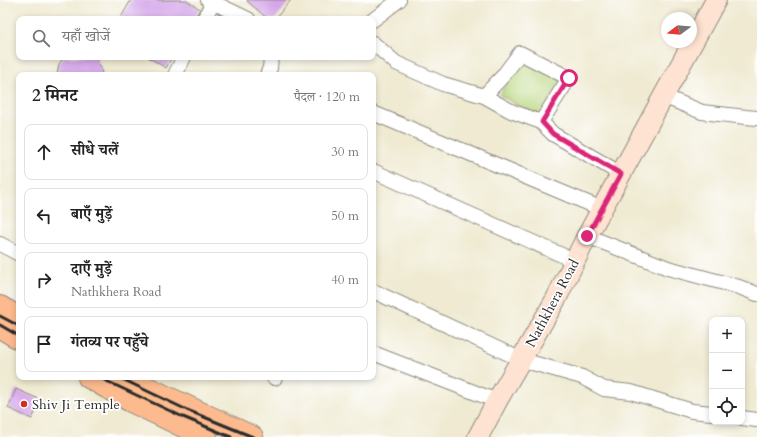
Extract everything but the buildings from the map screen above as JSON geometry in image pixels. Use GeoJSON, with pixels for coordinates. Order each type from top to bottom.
{"type":"FeatureCollection","features":[{"type":"Feature","properties":{"kind":"main road"},"geometry":{"type":"LineString","coordinates":[[0,307],[16,316]]}},
{"type":"Feature","properties":{"kind":"main road"},"geometry":{"type":"LineString","coordinates":[[0,327],[16,336]]}},
{"type":"Feature","properties":{"kind":"main road"},"geometry":{"type":"LineString","coordinates":[[94,380],[206,437]]}},
{"type":"Feature","properties":{"kind":"main road"},"geometry":{"type":"LineString","coordinates":[[132,380],[252,437]]}},
{"type":"Feature","properties":{"kind":"street"},"geometry":{"type":"LineString","coordinates":[[376,18],[399,0]]}},
{"type":"Feature","properties":{"kind":"street","name":"Nathkhera Road"},"geometry":{"type":"LineString","coordinates":[[478,437],[497,401],[522,360],[587,236],[716,0]]}},
{"type":"Feature","properties":{"kind":"street"},"geometry":{"type":"LineString","coordinates":[[207,16],[219,3],[243,16]]}},
{"type":"Feature","properties":{"kind":"street"},"geometry":{"type":"LineString","coordinates":[[376,46],[396,63],[443,84],[484,96],[511,111],[542,122],[553,134],[621,174]]}},
{"type":"Feature","properties":{"kind":"street"},"geometry":{"type":"LineString","coordinates":[[484,96],[503,76],[520,53],[534,59],[569,78],[542,122]]}},
{"type":"Feature","properties":{"kind":"street"},"geometry":{"type":"LineString","coordinates":[[176,72],[182,60]]}},
{"type":"Feature","properties":{"kind":"street"},"geometry":{"type":"LineString","coordinates":[[663,96],[702,112],[757,118]]}},
{"type":"Feature","properties":{"kind":"street"},"geometry":{"type":"LineString","coordinates":[[376,114],[602,209]]}},
{"type":"Feature","properties":{"kind":"street"},"geometry":{"type":"LineString","coordinates":[[376,172],[575,261]]}},
{"type":"Feature","properties":{"kind":"street"},"geometry":{"type":"LineString","coordinates":[[587,236],[668,268],[757,294]]}},
{"type":"Feature","properties":{"kind":"street"},"geometry":{"type":"LineString","coordinates":[[0,244],[16,252]]}},
{"type":"Feature","properties":{"kind":"street"},"geometry":{"type":"LineString","coordinates":[[376,292],[522,360],[582,377],[604,388],[631,392],[692,411],[709,413]]}},
{"type":"Feature","properties":{"kind":"street"},"geometry":{"type":"LineString","coordinates":[[376,354],[497,401]]}},
{"type":"Feature","properties":{"kind":"street"},"geometry":{"type":"LineString","coordinates":[[745,418],[757,420]]}},
{"type":"Feature","properties":{"kind":"green space"},"geometry":{"type":"Polygon","coordinates":[[[522,57],[561,80],[539,118],[500,95],[522,57]]]}},
{"type":"Feature","properties":{"kind":"railway"},"geometry":{"type":"LineString","coordinates":[[0,316],[16,324]]}},
{"type":"Feature","properties":{"kind":"railway"},"geometry":{"type":"LineString","coordinates":[[0,325],[16,334]]}},
{"type":"Feature","properties":{"kind":"railway"},"geometry":{"type":"LineString","coordinates":[[104,380],[183,417],[231,437]]}},
{"type":"Feature","properties":{"kind":"railway"},"geometry":{"type":"LineString","coordinates":[[124,380],[187,410],[253,437]]}},
{"type":"Feature","properties":{"kind":"place","name":"Shiv Ji Temple"},"geometry":{"type":"Point","coordinates":[24,404]}},
{"type":"Feature","properties":{"kind":"route"},"geometry":{"type":"LineString","coordinates":[[569,78],[542,122],[553,134],[621,174],[587,236]]}}]}
